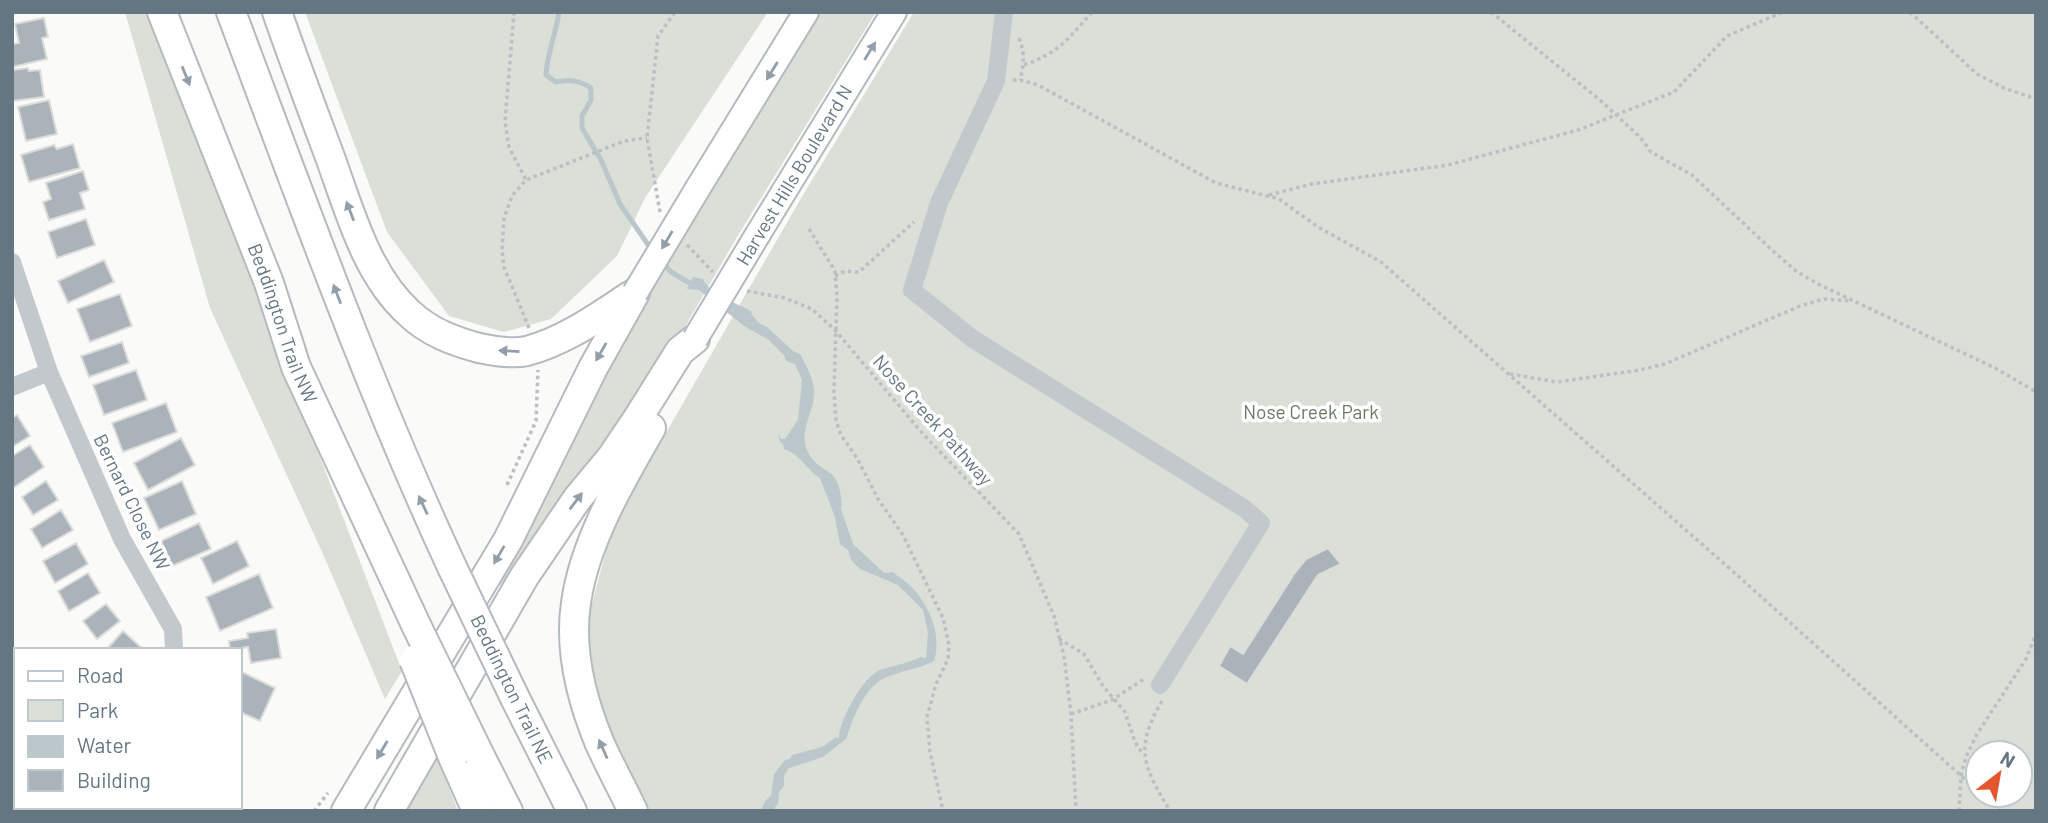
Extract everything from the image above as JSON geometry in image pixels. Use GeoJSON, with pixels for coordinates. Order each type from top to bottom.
{"type":"FeatureCollection","features":[{"type":"Feature","properties":{"kind":"main road","name":"Beddington Trail NW"},"geometry":{"type":"LineString","coordinates":[[162,12],[269,283],[296,367],[411,634],[467,756]]}},
{"type":"Feature","properties":{"kind":"main road","name":"Beddington Trail NE"},"geometry":{"type":"LineString","coordinates":[[231,12],[337,296],[416,490],[572,811]]}},
{"type":"Feature","properties":{"kind":"main road"},"geometry":{"type":"LineString","coordinates":[[276,12],[352,217],[393,296],[408,313],[433,332],[459,343],[486,349],[524,351],[564,337],[635,293]]}},
{"type":"Feature","properties":{"kind":"main road"},"geometry":{"type":"LineString","coordinates":[[345,811],[508,540],[593,368],[635,293],[806,12]]}},
{"type":"Feature","properties":{"kind":"main road","name":"Harvest Hills Boulevard N"},"geometry":{"type":"LineString","coordinates":[[695,339],[894,12]]}},
{"type":"Feature","properties":{"kind":"main road"},"geometry":{"type":"LineString","coordinates":[[389,811],[524,577],[577,499],[638,418],[680,351],[695,339]]}},
{"type":"Feature","properties":{"kind":"main road"},"geometry":{"type":"LineString","coordinates":[[633,811],[600,743],[581,684],[574,627],[576,602],[584,570],[610,502],[694,353],[695,339]]}},
{"type":"Feature","properties":{"kind":"main road"},"geometry":{"type":"LineString","coordinates":[[467,756],[477,811]]}},
{"type":"Feature","properties":{"kind":"main road"},"geometry":{"type":"LineString","coordinates":[[467,756],[508,811]]}},
{"type":"Feature","properties":{"kind":"street"},"geometry":{"type":"LineString","coordinates":[[1004,12],[996,81],[941,197],[912,290],[973,339],[1233,502],[1261,523],[1160,685]]}},
{"type":"Feature","properties":{"kind":"street","name":"Bernard Close NW"},"geometry":{"type":"LineString","coordinates":[[12,262],[49,372],[122,539],[173,629],[174,648]]}},
{"type":"Feature","properties":{"kind":"street"},"geometry":{"type":"LineString","coordinates":[[12,387],[49,372]]}},
{"type":"Feature","properties":{"kind":"path"},"geometry":{"type":"LineString","coordinates":[[514,12],[505,122],[509,147],[526,180]]}},
{"type":"Feature","properties":{"kind":"path"},"geometry":{"type":"LineString","coordinates":[[664,221],[658,207],[648,138],[658,36],[675,12]]}},
{"type":"Feature","properties":{"kind":"path"},"geometry":{"type":"LineString","coordinates":[[1024,65],[1047,57],[1062,46],[1092,12]]}},
{"type":"Feature","properties":{"kind":"path"},"geometry":{"type":"LineString","coordinates":[[1491,12],[1616,115],[1640,137],[1651,152],[1692,175],[1796,271],[1995,368],[2036,391]]}},
{"type":"Feature","properties":{"kind":"path"},"geometry":{"type":"LineString","coordinates":[[1267,195],[1312,184],[1448,164],[1578,130],[1674,92],[1727,36],[1783,12]]}},
{"type":"Feature","properties":{"kind":"path"},"geometry":{"type":"LineString","coordinates":[[1910,12],[1977,74],[2004,88],[2036,99]]}},
{"type":"Feature","properties":{"kind":"path"},"geometry":{"type":"LineString","coordinates":[[996,81],[1020,80],[1038,85],[1216,183],[1279,199],[1318,227],[1381,262],[1964,778]]}},
{"type":"Feature","properties":{"kind":"path"},"geometry":{"type":"LineString","coordinates":[[531,333],[504,267],[504,218],[512,196],[526,180],[624,141],[648,138]]}},
{"type":"Feature","properties":{"kind":"path"},"geometry":{"type":"LineString","coordinates":[[835,276],[845,271],[859,272],[941,197]]}},
{"type":"Feature","properties":{"kind":"path"},"geometry":{"type":"LineString","coordinates":[[809,229],[835,271],[836,421],[841,435],[857,458],[878,499],[903,535],[943,618],[949,645],[948,659],[936,684],[927,717],[930,752],[943,811]]}},
{"type":"Feature","properties":{"kind":"path"},"geometry":{"type":"LineString","coordinates":[[683,241],[722,278]]}},
{"type":"Feature","properties":{"kind":"path","name":"Nose Creek Pathway"},"geometry":{"type":"LineString","coordinates":[[741,288],[785,298],[812,309],[835,330],[923,434],[1019,534],[1050,604],[1064,656],[1076,811]]}},
{"type":"Feature","properties":{"kind":"path"},"geometry":{"type":"LineString","coordinates":[[1507,374],[1556,382],[1629,372],[1665,364],[1800,306],[1824,299],[1856,301]]}},
{"type":"Feature","properties":{"kind":"path"},"geometry":{"type":"LineString","coordinates":[[1959,811],[1961,775],[1977,734],[2026,659],[2036,634]]}},
{"type":"Feature","properties":{"kind":"path"},"geometry":{"type":"LineString","coordinates":[[1059,639],[1084,654],[1102,686],[1125,712],[1135,742],[1170,811]]}},
{"type":"Feature","properties":{"kind":"path"},"geometry":{"type":"LineString","coordinates":[[1070,714],[1115,698],[1147,677],[1169,689],[1151,719],[1143,755]]}},
{"type":"Feature","properties":{"kind":"green space"},"geometry":{"type":"Polygon","coordinates":[[[125,12],[149,12],[402,671],[385,699],[323,554],[210,308],[125,12]]]}},
{"type":"Feature","properties":{"kind":"green space"},"geometry":{"type":"Polygon","coordinates":[[[305,12],[768,12],[645,198],[617,256],[551,319],[504,332],[449,316],[387,232],[305,12]]]}},
{"type":"Feature","properties":{"kind":"green space"},"geometry":{"type":"Polygon","coordinates":[[[818,12],[876,12],[737,237],[661,368],[507,589],[495,582],[606,361],[818,12]]]}},
{"type":"Feature","properties":{"kind":"green space","name":"Nose Creek Park"},"geometry":{"type":"Polygon","coordinates":[[[914,12],[2036,12],[2036,811],[649,811],[601,713],[586,626],[613,525],[800,200],[914,12]]]}},
{"type":"Feature","properties":{"kind":"green space"},"geometry":{"type":"Polygon","coordinates":[[[438,758],[458,811],[405,811],[438,758]]]}},
{"type":"Feature","properties":{"kind":"water"},"geometry":{"type":"Polygon","coordinates":[[[693,277],[703,279],[711,290],[751,311],[759,323],[800,354],[814,385],[805,443],[809,454],[838,484],[841,509],[853,544],[885,573],[893,572],[914,589],[935,628],[934,661],[887,677],[872,687],[861,703],[846,739],[823,757],[789,768],[773,811],[761,811],[765,801],[771,796],[774,774],[785,760],[839,738],[847,711],[866,681],[880,670],[920,657],[926,658],[928,632],[923,610],[898,585],[860,569],[851,560],[848,550],[840,544],[835,517],[820,478],[795,455],[784,449],[780,442],[778,433],[781,439],[785,439],[798,420],[802,380],[795,364],[786,361],[784,355],[769,340],[744,326],[699,290],[687,289],[693,277]]]}},
{"type":"Feature","properties":{"kind":"building"},"geometry":{"type":"Polygon","coordinates":[[[44,18],[48,37],[42,38],[47,59],[12,67],[12,44],[19,43],[15,24],[44,18]]]}},
{"type":"Feature","properties":{"kind":"building"},"geometry":{"type":"Polygon","coordinates":[[[28,68],[29,71],[40,70],[44,97],[12,101],[12,70],[28,68]]]}},
{"type":"Feature","properties":{"kind":"building"},"geometry":{"type":"Polygon","coordinates":[[[49,100],[57,134],[26,141],[18,107],[49,100]]]}},
{"type":"Feature","properties":{"kind":"building"},"geometry":{"type":"Polygon","coordinates":[[[73,144],[80,168],[29,182],[21,155],[54,145],[57,149],[73,144]]]}},
{"type":"Feature","properties":{"kind":"building"},"geometry":{"type":"Polygon","coordinates":[[[83,171],[89,190],[80,193],[85,209],[49,220],[43,202],[51,199],[46,183],[83,171]]]}},
{"type":"Feature","properties":{"kind":"building"},"geometry":{"type":"Polygon","coordinates":[[[86,219],[95,245],[57,258],[48,232],[86,219]]]}},
{"type":"Feature","properties":{"kind":"building"},"geometry":{"type":"Polygon","coordinates":[[[104,260],[114,282],[68,303],[58,281],[104,260]]]}},
{"type":"Feature","properties":{"kind":"building"},"geometry":{"type":"Polygon","coordinates":[[[120,294],[132,326],[90,342],[77,309],[120,294]]]}},
{"type":"Feature","properties":{"kind":"building"},"geometry":{"type":"Polygon","coordinates":[[[122,342],[129,363],[89,377],[81,356],[122,342]]]}},
{"type":"Feature","properties":{"kind":"building"},"geometry":{"type":"Polygon","coordinates":[[[136,370],[147,400],[104,415],[93,385],[136,370]]]}},
{"type":"Feature","properties":{"kind":"building"},"geometry":{"type":"Polygon","coordinates":[[[166,403],[177,432],[123,452],[112,423],[166,403]]]}},
{"type":"Feature","properties":{"kind":"building"},"geometry":{"type":"Polygon","coordinates":[[[17,415],[30,436],[12,447],[12,418],[17,415]]]}},
{"type":"Feature","properties":{"kind":"building"},"geometry":{"type":"Polygon","coordinates":[[[181,438],[195,465],[148,490],[134,463],[181,438]]]}},
{"type":"Feature","properties":{"kind":"building"},"geometry":{"type":"Polygon","coordinates":[[[30,445],[44,467],[13,488],[12,456],[30,445]]]}},
{"type":"Feature","properties":{"kind":"building"},"geometry":{"type":"Polygon","coordinates":[[[46,481],[58,500],[33,515],[22,497],[46,481]]]}},
{"type":"Feature","properties":{"kind":"building"},"geometry":{"type":"Polygon","coordinates":[[[182,481],[196,514],[159,530],[144,498],[182,481]]]}},
{"type":"Feature","properties":{"kind":"building"},"geometry":{"type":"Polygon","coordinates":[[[61,510],[73,530],[42,548],[31,529],[61,510]]]}},
{"type":"Feature","properties":{"kind":"building"},"geometry":{"type":"Polygon","coordinates":[[[199,523],[211,549],[172,566],[161,541],[199,523]]]}},
{"type":"Feature","properties":{"kind":"building"},"geometry":{"type":"Polygon","coordinates":[[[237,541],[249,566],[213,584],[201,558],[237,541]]]}},
{"type":"Feature","properties":{"kind":"building"},"geometry":{"type":"Polygon","coordinates":[[[76,543],[88,564],[55,583],[43,561],[76,543]]]}},
{"type":"Feature","properties":{"kind":"building"},"geometry":{"type":"Polygon","coordinates":[[[1328,548],[1341,564],[1318,575],[1247,684],[1219,666],[1230,646],[1243,654],[1306,559],[1328,548]]]}},
{"type":"Feature","properties":{"kind":"building"},"geometry":{"type":"Polygon","coordinates":[[[88,573],[100,593],[69,611],[58,591],[88,573]]]}},
{"type":"Feature","properties":{"kind":"building"},"geometry":{"type":"Polygon","coordinates":[[[259,574],[273,608],[220,631],[206,597],[259,574]]]}},
{"type":"Feature","properties":{"kind":"building"},"geometry":{"type":"Polygon","coordinates":[[[106,604],[120,621],[97,639],[83,621],[106,604]]]}},
{"type":"Feature","properties":{"kind":"building"},"geometry":{"type":"Polygon","coordinates":[[[276,629],[281,658],[251,663],[248,647],[230,648],[229,641],[248,638],[247,633],[276,629]]]}},
{"type":"Feature","properties":{"kind":"building"},"geometry":{"type":"Polygon","coordinates":[[[123,631],[142,648],[108,648],[123,631]]]}},
{"type":"Feature","properties":{"kind":"building"},"geometry":{"type":"Polygon","coordinates":[[[242,672],[275,688],[260,721],[242,713],[242,672]]]}},
{"type":"Feature","properties":{"kind":"building"},"geometry":{"type":"Polygon","coordinates":[[[14,681],[12,709],[12,682],[14,681]]]}},
{"type":"Feature","properties":{"kind":"building"},"geometry":{"type":"Polygon","coordinates":[[[14,716],[14,744],[12,740],[14,716]]]}},
{"type":"Feature","properties":{"kind":"building"},"geometry":{"type":"Polygon","coordinates":[[[157,809],[216,809],[159,811],[157,809]]]}},
{"type":"Feature","properties":{"kind":"waterway"},"geometry":{"type":"LineString","coordinates":[[559,12],[546,75],[556,82],[574,81],[591,88],[591,100],[582,116],[582,128],[601,160],[620,204],[651,249]]}},
{"type":"Feature","properties":{"kind":"waterway"},"geometry":{"type":"LineString","coordinates":[[662,262],[671,272],[693,285]]}}]}
